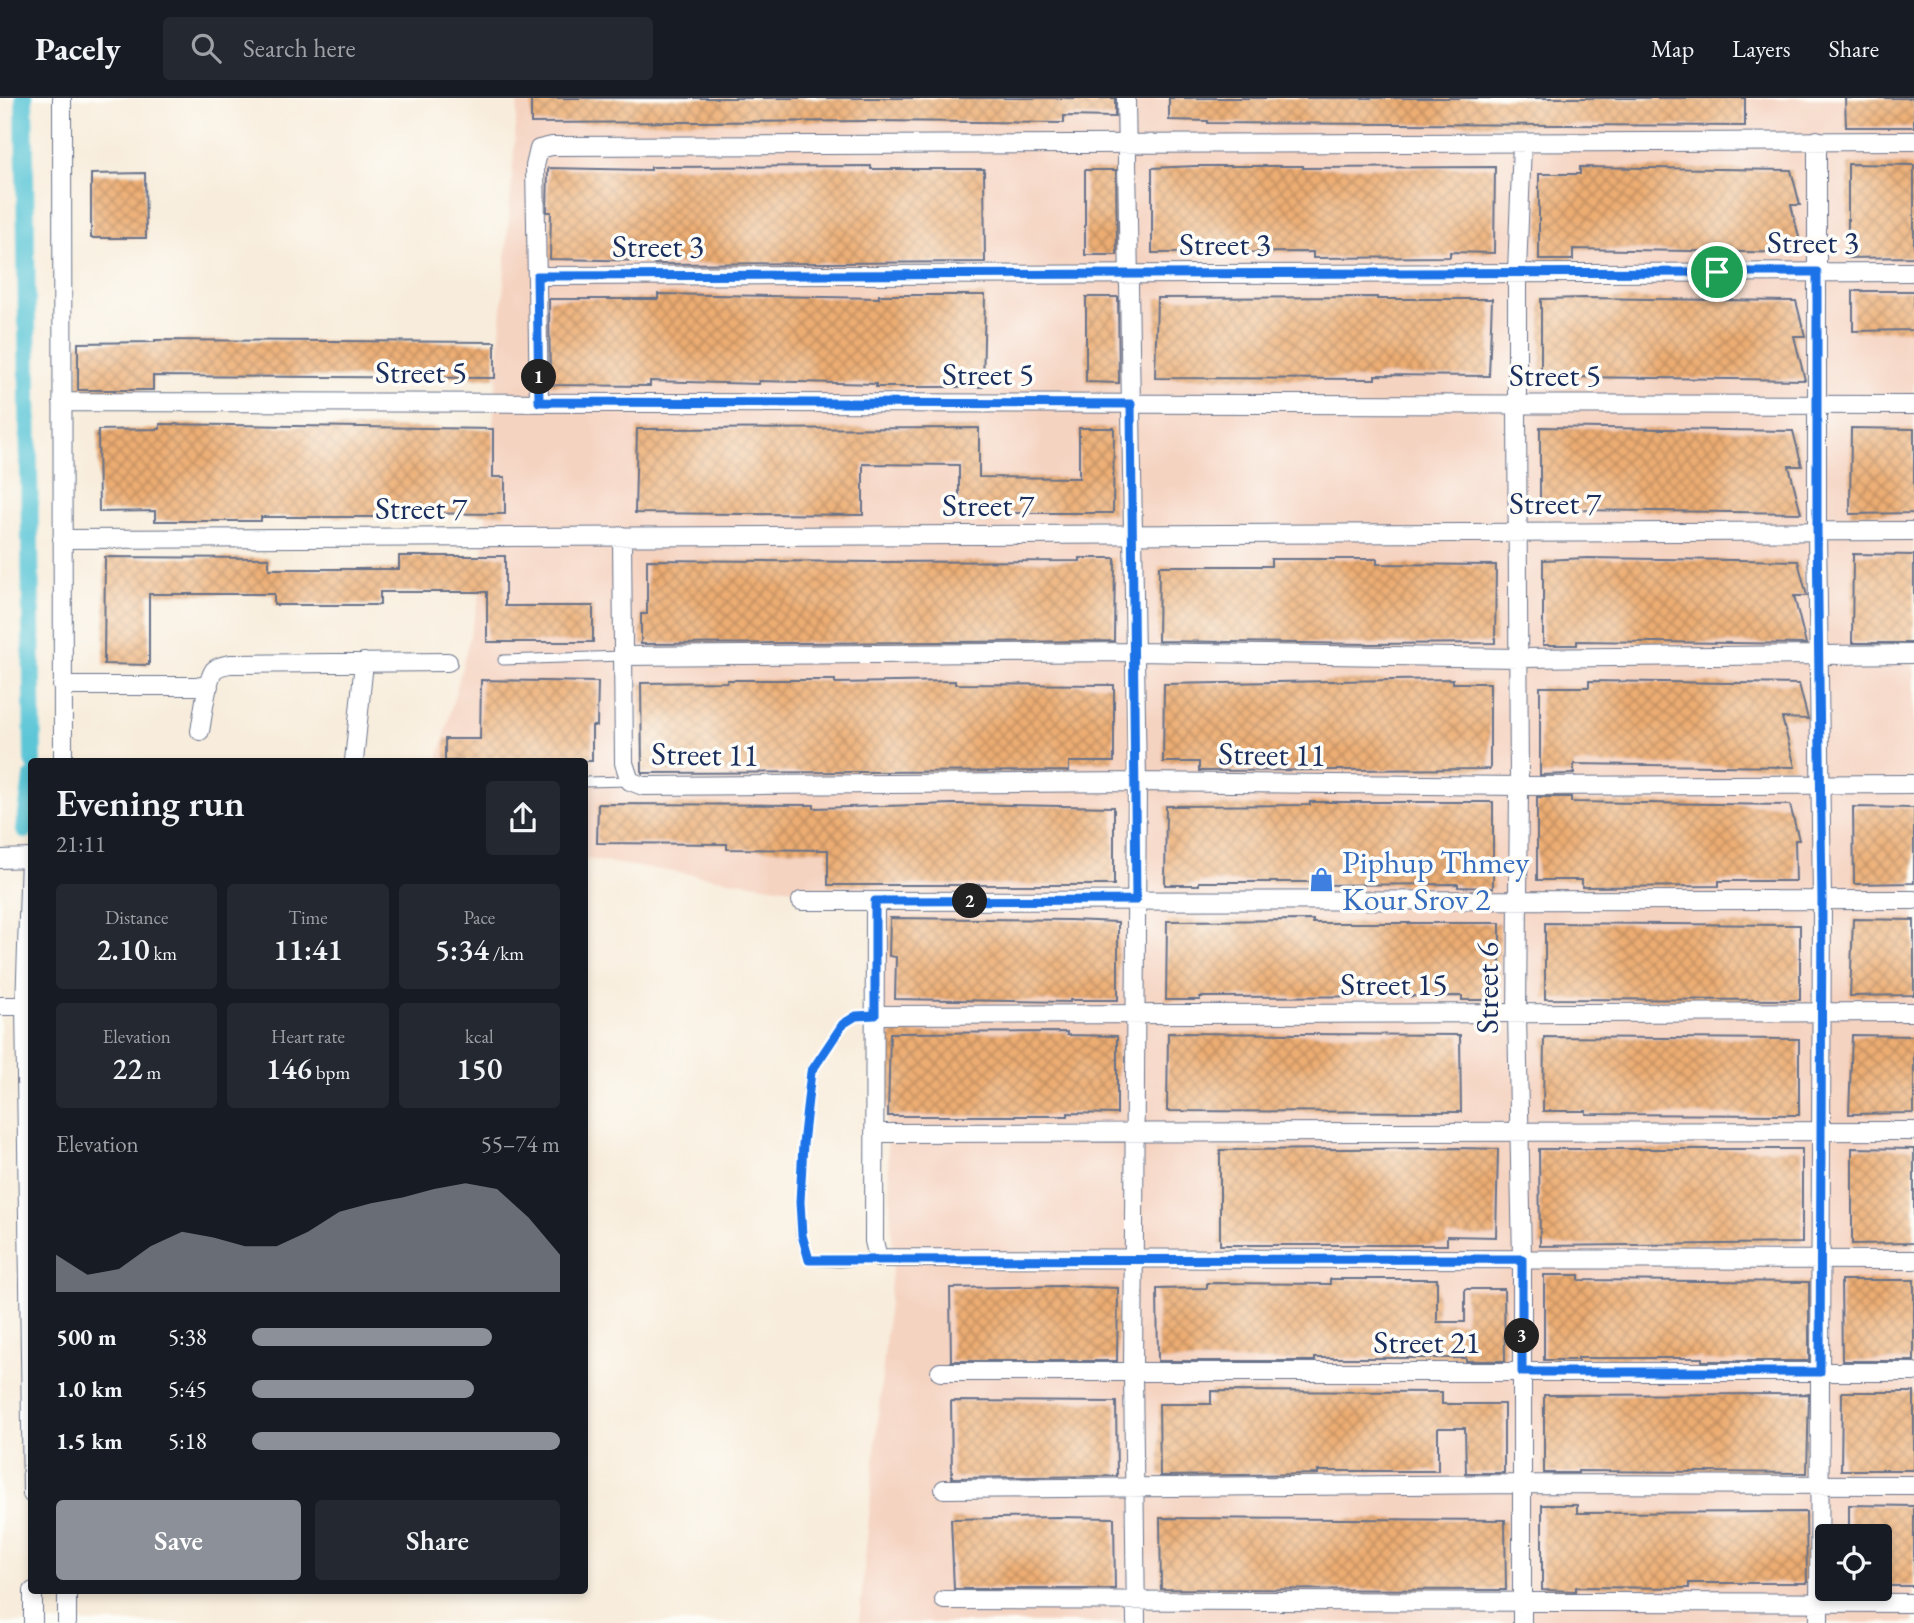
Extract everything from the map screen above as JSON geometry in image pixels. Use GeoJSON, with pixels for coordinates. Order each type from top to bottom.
{"type":"FeatureCollection","features":[{"type":"Feature","properties":{"kind":"street"},"geometry":{"type":"LineString","coordinates":[[62,98],[63,758]]}},
{"type":"Feature","properties":{"kind":"street"},"geometry":{"type":"LineString","coordinates":[[1126,98],[1137,782],[1136,1259],[1133,1372],[1136,1623]]}},
{"type":"Feature","properties":{"kind":"street"},"geometry":{"type":"LineString","coordinates":[[1817,140],[1816,405],[1822,899],[1819,1623]]}},
{"type":"Feature","properties":{"kind":"street"},"geometry":{"type":"LineString","coordinates":[[539,402],[535,166],[538,149],[552,146],[1914,141]]}},
{"type":"Feature","properties":{"kind":"street","name":"Street 6"},"geometry":{"type":"LineString","coordinates":[[1522,144],[1517,272],[1517,1014],[1522,1259],[1522,1623]]}},
{"type":"Feature","properties":{"kind":"street","name":"Street 3"},"geometry":{"type":"LineString","coordinates":[[537,276],[1914,272]]}},
{"type":"Feature","properties":{"kind":"street","name":"Street 5"},"geometry":{"type":"LineString","coordinates":[[62,402],[1914,405]]}},
{"type":"Feature","properties":{"kind":"street","name":"Street 7"},"geometry":{"type":"LineString","coordinates":[[62,539],[1914,531]]}},
{"type":"Feature","properties":{"kind":"street"},"geometry":{"type":"LineString","coordinates":[[622,536],[624,763],[630,781]]}},
{"type":"Feature","properties":{"kind":"street"},"geometry":{"type":"LineString","coordinates":[[622,656],[1135,652],[1518,658],[1914,654]]}},
{"type":"Feature","properties":{"kind":"street"},"geometry":{"type":"LineString","coordinates":[[354,758],[364,662]]}},
{"type":"Feature","properties":{"kind":"street"},"geometry":{"type":"LineString","coordinates":[[200,731],[209,686],[214,670],[220,666],[448,662]]}},
{"type":"Feature","properties":{"kind":"street"},"geometry":{"type":"LineString","coordinates":[[62,686],[209,686]]}},
{"type":"Feature","properties":{"kind":"street","name":"Street 11"},"geometry":{"type":"LineString","coordinates":[[630,781],[642,786],[1137,782],[1519,786],[1914,784]]}},
{"type":"Feature","properties":{"kind":"street"},"geometry":{"type":"LineString","coordinates":[[0,859],[28,858]]}},
{"type":"Feature","properties":{"kind":"street"},"geometry":{"type":"LineString","coordinates":[[801,901],[1914,900]]}},
{"type":"Feature","properties":{"kind":"street"},"geometry":{"type":"LineString","coordinates":[[875,901],[874,1241],[878,1258],[1914,1260]]}},
{"type":"Feature","properties":{"kind":"street"},"geometry":{"type":"LineString","coordinates":[[0,1006],[28,1006]]}},
{"type":"Feature","properties":{"kind":"street","name":"Street 15"},"geometry":{"type":"LineString","coordinates":[[875,1015],[1914,1012]]}},
{"type":"Feature","properties":{"kind":"street"},"geometry":{"type":"LineString","coordinates":[[874,1133],[1914,1130]]}},
{"type":"Feature","properties":{"kind":"street","name":"Street 21"},"geometry":{"type":"LineString","coordinates":[[940,1372],[1914,1372]]}},
{"type":"Feature","properties":{"kind":"street"},"geometry":{"type":"LineString","coordinates":[[944,1489],[1914,1485]]}},
{"type":"Feature","properties":{"kind":"street"},"geometry":{"type":"LineString","coordinates":[[33,1594],[33,1623]]}},
{"type":"Feature","properties":{"kind":"street"},"geometry":{"type":"LineString","coordinates":[[67,1594],[67,1623]]}},
{"type":"Feature","properties":{"kind":"street"},"geometry":{"type":"LineString","coordinates":[[944,1600],[1914,1603]]}},
{"type":"Feature","properties":{"kind":"lane"},"geometry":{"type":"LineString","coordinates":[[503,660],[622,656]]}},
{"type":"Feature","properties":{"kind":"lane"},"geometry":{"type":"LineString","coordinates":[[588,782],[630,781]]}},
{"type":"Feature","properties":{"kind":"lane"},"geometry":{"type":"LineString","coordinates":[[875,1015],[856,1016],[843,1024],[811,1072],[800,1202],[802,1235],[809,1260],[840,1262],[878,1258]]}},
{"type":"Feature","properties":{"kind":"shaded area","name":"Piphup Thmey Kour Srov 2"},"geometry":{"type":"Polygon","coordinates":[[[518,98],[1914,98],[1914,1623],[859,1623],[893,1258],[875,901],[588,859],[588,758],[439,758],[480,596],[518,98]]]}},
{"type":"Feature","properties":{"kind":"building"},"geometry":{"type":"Polygon","coordinates":[[[531,98],[1115,98],[1115,117],[1064,116],[1064,123],[531,123],[531,98]]]}},
{"type":"Feature","properties":{"kind":"building"},"geometry":{"type":"Polygon","coordinates":[[[1169,98],[1745,98],[1745,126],[1208,123],[1169,120],[1169,98]]]}},
{"type":"Feature","properties":{"kind":"building"},"geometry":{"type":"Polygon","coordinates":[[[1845,98],[1914,98],[1914,127],[1846,127],[1845,98]]]}},
{"type":"Feature","properties":{"kind":"building"},"geometry":{"type":"Polygon","coordinates":[[[1848,164],[1914,165],[1914,257],[1848,258],[1848,164]]]}},
{"type":"Feature","properties":{"kind":"building"},"geometry":{"type":"Polygon","coordinates":[[[871,166],[871,169],[984,169],[985,262],[653,264],[653,261],[550,259],[548,168],[651,170],[651,167],[871,166]]]}},
{"type":"Feature","properties":{"kind":"building"},"geometry":{"type":"Polygon","coordinates":[[[1495,167],[1494,253],[1450,252],[1450,257],[1313,258],[1313,252],[1152,253],[1152,168],[1495,167]]]}},
{"type":"Feature","properties":{"kind":"building"},"geometry":{"type":"Polygon","coordinates":[[[1580,167],[1791,170],[1800,205],[1791,205],[1803,253],[1573,249],[1573,260],[1539,260],[1539,174],[1580,174],[1580,167]]]}},
{"type":"Feature","properties":{"kind":"building"},"geometry":{"type":"Polygon","coordinates":[[[1085,170],[1116,170],[1117,255],[1085,255],[1085,170]]]}},
{"type":"Feature","properties":{"kind":"building"},"geometry":{"type":"Polygon","coordinates":[[[145,173],[146,238],[91,238],[91,174],[145,173]]]}},
{"type":"Feature","properties":{"kind":"building"},"geometry":{"type":"Polygon","coordinates":[[[1853,291],[1914,291],[1914,330],[1853,331],[1853,291]]]}},
{"type":"Feature","properties":{"kind":"building"},"geometry":{"type":"Polygon","coordinates":[[[658,294],[879,298],[879,295],[985,295],[983,387],[876,387],[876,384],[759,381],[759,384],[650,381],[650,386],[550,385],[549,299],[658,299],[658,294]]]}},
{"type":"Feature","properties":{"kind":"building"},"geometry":{"type":"Polygon","coordinates":[[[1086,297],[1118,297],[1119,383],[1086,382],[1086,297]]]}},
{"type":"Feature","properties":{"kind":"building"},"geometry":{"type":"Polygon","coordinates":[[[1157,298],[1492,299],[1489,376],[1375,375],[1375,379],[1155,378],[1157,298]]]}},
{"type":"Feature","properties":{"kind":"building"},"geometry":{"type":"Polygon","coordinates":[[[1541,299],[1796,301],[1805,336],[1794,336],[1805,380],[1575,377],[1575,385],[1541,384],[1541,299]]]}},
{"type":"Feature","properties":{"kind":"building"},"geometry":{"type":"Polygon","coordinates":[[[155,340],[495,342],[495,378],[153,376],[153,390],[78,390],[78,343],[155,340]]]}},
{"type":"Feature","properties":{"kind":"building"},"geometry":{"type":"Polygon","coordinates":[[[160,424],[493,429],[493,477],[505,477],[505,514],[382,513],[382,517],[261,517],[261,521],[155,521],[155,511],[99,512],[98,430],[160,429],[160,424]]]}},
{"type":"Feature","properties":{"kind":"building"},"geometry":{"type":"Polygon","coordinates":[[[1540,427],[1793,431],[1802,466],[1789,466],[1801,513],[1574,510],[1540,512],[1540,427]]]}},
{"type":"Feature","properties":{"kind":"building"},"geometry":{"type":"Polygon","coordinates":[[[979,428],[979,477],[1079,478],[1079,428],[1114,428],[1113,513],[959,513],[959,465],[863,464],[863,515],[635,513],[637,429],[979,428]]]}},
{"type":"Feature","properties":{"kind":"building"},"geometry":{"type":"Polygon","coordinates":[[[1851,428],[1914,429],[1914,513],[1850,514],[1851,428]]]}},
{"type":"Feature","properties":{"kind":"building"},"geometry":{"type":"Polygon","coordinates":[[[1853,554],[1914,555],[1914,643],[1852,643],[1853,554]]]}},
{"type":"Feature","properties":{"kind":"building"},"geometry":{"type":"Polygon","coordinates":[[[399,556],[505,556],[505,606],[593,606],[593,642],[487,642],[487,592],[380,592],[380,605],[274,605],[274,594],[149,594],[149,665],[104,664],[105,557],[269,558],[269,569],[399,569],[399,556]]]}},
{"type":"Feature","properties":{"kind":"building"},"geometry":{"type":"Polygon","coordinates":[[[1080,558],[1115,558],[1114,641],[641,644],[641,614],[647,614],[647,560],[876,562],[1080,561],[1080,558]]]}},
{"type":"Feature","properties":{"kind":"building"},"geometry":{"type":"Polygon","coordinates":[[[1588,558],[1798,561],[1807,596],[1794,596],[1806,644],[1577,641],[1577,645],[1543,645],[1543,560],[1588,558]]]}},
{"type":"Feature","properties":{"kind":"building"},"geometry":{"type":"Polygon","coordinates":[[[1271,559],[1377,559],[1377,564],[1496,565],[1495,643],[1158,641],[1159,566],[1271,566],[1271,559]]]}},
{"type":"Feature","properties":{"kind":"building"},"geometry":{"type":"Polygon","coordinates":[[[1453,679],[1453,683],[1490,683],[1490,769],[1199,771],[1199,762],[1163,762],[1164,684],[1453,679]]]}},
{"type":"Feature","properties":{"kind":"building"},"geometry":{"type":"Polygon","coordinates":[[[481,680],[598,682],[597,726],[592,726],[592,761],[588,761],[588,758],[445,758],[445,739],[480,739],[481,680]]]}},
{"type":"Feature","properties":{"kind":"building"},"geometry":{"type":"Polygon","coordinates":[[[727,680],[1114,685],[1114,762],[1069,762],[1069,771],[642,773],[641,683],[727,680]]]}},
{"type":"Feature","properties":{"kind":"building"},"geometry":{"type":"Polygon","coordinates":[[[1589,681],[1799,684],[1808,719],[1782,718],[1795,767],[1574,764],[1574,773],[1571,774],[1540,775],[1540,687],[1589,687],[1589,681]]]}},
{"type":"Feature","properties":{"kind":"building"},"geometry":{"type":"Polygon","coordinates":[[[1537,797],[1571,797],[1571,802],[1790,805],[1799,840],[1795,840],[1796,881],[1719,881],[1719,886],[1582,887],[1582,880],[1537,880],[1537,797]]]}},
{"type":"Feature","properties":{"kind":"building"},"geometry":{"type":"Polygon","coordinates":[[[1310,802],[1493,802],[1493,888],[1458,887],[1458,884],[1310,885],[1310,882],[1199,882],[1199,885],[1165,885],[1166,806],[1310,805],[1310,802]]]}},
{"type":"Feature","properties":{"kind":"building"},"geometry":{"type":"Polygon","coordinates":[[[598,804],[814,805],[814,808],[954,804],[1114,807],[1114,885],[828,885],[828,850],[727,849],[727,844],[597,843],[598,804]]]}},
{"type":"Feature","properties":{"kind":"building"},"geometry":{"type":"Polygon","coordinates":[[[1853,807],[1914,808],[1914,883],[1854,884],[1853,807]]]}},
{"type":"Feature","properties":{"kind":"building"},"geometry":{"type":"Polygon","coordinates":[[[890,918],[1118,922],[1118,1000],[1070,1002],[895,999],[896,957],[889,956],[890,918]]]}},
{"type":"Feature","properties":{"kind":"building"},"geometry":{"type":"Polygon","coordinates":[[[1853,919],[1914,920],[1914,995],[1850,996],[1853,919]]]}},
{"type":"Feature","properties":{"kind":"building"},"geometry":{"type":"Polygon","coordinates":[[[1313,920],[1313,923],[1500,923],[1500,1000],[1462,1000],[1462,996],[1200,997],[1200,1000],[1166,1000],[1167,921],[1313,920]]]}},
{"type":"Feature","properties":{"kind":"building"},"geometry":{"type":"Polygon","coordinates":[[[1545,923],[1800,925],[1800,1000],[1545,999],[1545,923]]]}},
{"type":"Feature","properties":{"kind":"building"},"geometry":{"type":"Polygon","coordinates":[[[1067,1032],[1067,1035],[1117,1036],[1117,1114],[888,1116],[890,1033],[1067,1032]]]}},
{"type":"Feature","properties":{"kind":"building"},"geometry":{"type":"Polygon","coordinates":[[[1168,1033],[1460,1035],[1461,1112],[1167,1111],[1168,1033]]]}},
{"type":"Feature","properties":{"kind":"building"},"geometry":{"type":"Polygon","coordinates":[[[1852,1035],[1914,1036],[1914,1113],[1849,1114],[1852,1035]]]}},
{"type":"Feature","properties":{"kind":"building"},"geometry":{"type":"Polygon","coordinates":[[[1544,1037],[1799,1039],[1799,1115],[1586,1114],[1586,1111],[1543,1111],[1544,1037]]]}},
{"type":"Feature","properties":{"kind":"building"},"geometry":{"type":"Polygon","coordinates":[[[1852,1148],[1914,1149],[1914,1243],[1852,1244],[1852,1148]]]}},
{"type":"Feature","properties":{"kind":"building"},"geometry":{"type":"Polygon","coordinates":[[[1498,1149],[1496,1237],[1447,1236],[1447,1245],[1220,1245],[1220,1150],[1498,1149]]]}},
{"type":"Feature","properties":{"kind":"building"},"geometry":{"type":"Polygon","coordinates":[[[1539,1149],[1802,1149],[1802,1243],[1540,1246],[1539,1149]]]}},
{"type":"Feature","properties":{"kind":"building"},"geometry":{"type":"Polygon","coordinates":[[[1544,1275],[1579,1275],[1579,1280],[1809,1282],[1809,1361],[1702,1361],[1702,1358],[1544,1360],[1544,1275]]]}},
{"type":"Feature","properties":{"kind":"building"},"geometry":{"type":"Polygon","coordinates":[[[1330,1279],[1437,1279],[1437,1322],[1465,1322],[1465,1289],[1504,1289],[1505,1361],[1466,1361],[1466,1358],[1315,1358],[1315,1361],[1158,1361],[1157,1289],[1207,1288],[1207,1283],[1330,1284],[1330,1279]]]}},
{"type":"Feature","properties":{"kind":"building"},"geometry":{"type":"Polygon","coordinates":[[[1841,1280],[1914,1280],[1914,1361],[1842,1361],[1841,1280]]]}},
{"type":"Feature","properties":{"kind":"building"},"geometry":{"type":"Polygon","coordinates":[[[950,1288],[1118,1288],[1117,1361],[951,1361],[950,1288]]]}},
{"type":"Feature","properties":{"kind":"building"},"geometry":{"type":"Polygon","coordinates":[[[1211,1391],[1442,1392],[1442,1404],[1504,1404],[1504,1473],[1466,1473],[1465,1428],[1438,1428],[1438,1471],[1318,1471],[1318,1474],[1160,1476],[1159,1404],[1211,1404],[1211,1391]]]}},
{"type":"Feature","properties":{"kind":"building"},"geometry":{"type":"Polygon","coordinates":[[[1842,1392],[1914,1392],[1914,1470],[1841,1470],[1842,1392]]]}},
{"type":"Feature","properties":{"kind":"building"},"geometry":{"type":"Polygon","coordinates":[[[1809,1394],[1807,1473],[1544,1473],[1544,1395],[1809,1394]]]}},
{"type":"Feature","properties":{"kind":"building"},"geometry":{"type":"Polygon","coordinates":[[[951,1401],[1116,1402],[1117,1476],[952,1478],[951,1401]]]}},
{"type":"Feature","properties":{"kind":"building"},"geometry":{"type":"Polygon","coordinates":[[[1542,1505],[1577,1505],[1577,1513],[1806,1512],[1807,1583],[1689,1583],[1689,1588],[1576,1587],[1576,1591],[1542,1590],[1542,1505]]]}},
{"type":"Feature","properties":{"kind":"building"},"geometry":{"type":"Polygon","coordinates":[[[1849,1505],[1914,1506],[1914,1586],[1892,1586],[1892,1524],[1849,1524],[1849,1505]]]}},
{"type":"Feature","properties":{"kind":"building"},"geometry":{"type":"Polygon","coordinates":[[[1114,1518],[1115,1589],[954,1589],[951,1519],[1114,1518]]]}},
{"type":"Feature","properties":{"kind":"building"},"geometry":{"type":"Polygon","coordinates":[[[1160,1518],[1505,1520],[1506,1590],[1161,1589],[1160,1518]]]}},
{"type":"Feature","properties":{"kind":"waterway"},"geometry":{"type":"LineString","coordinates":[[24,98],[33,758]]}},
{"type":"Feature","properties":{"kind":"waterway"},"geometry":{"type":"LineString","coordinates":[[25,830],[28,808]]}},
{"type":"Feature","properties":{"kind":"place","name":"Piphup Thmey Kour Srov 2"},"geometry":{"type":"Point","coordinates":[1322,880]}},
{"type":"Feature","properties":{"kind":"route"},"geometry":{"type":"LineString","coordinates":[[1717,272],[1817,272],[1822,899],[1820,1372],[1522,1372],[1522,1259],[809,1260],[802,1235],[800,1202],[811,1072],[843,1024],[856,1016],[875,1015],[875,901],[1136,900],[1137,782],[1131,404],[539,402],[537,276],[1717,272]]}}]}
